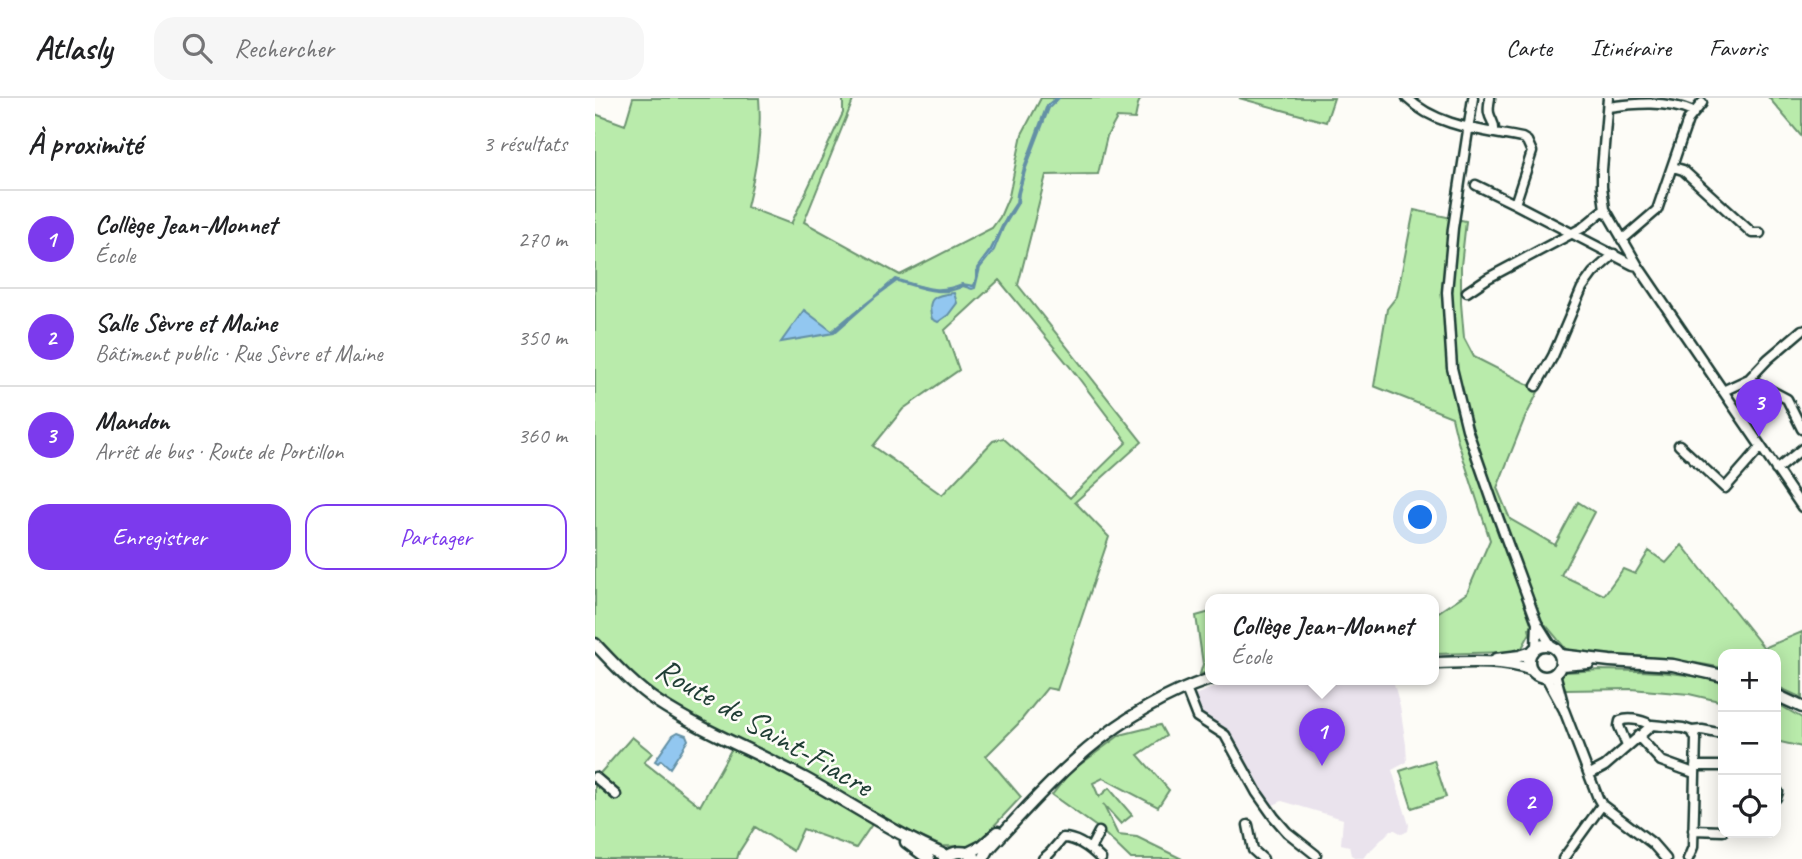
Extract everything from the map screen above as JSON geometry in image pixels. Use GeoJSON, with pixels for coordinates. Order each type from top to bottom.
{"type":"FeatureCollection","features":[{"type":"Feature","properties":{"kind":"main road","name":"Route de Saint-Fiacre"},"geometry":{"type":"LineString","coordinates":[[595,644],[639,688],[659,702],[795,773],[945,858]]}},
{"type":"Feature","properties":{"kind":"main road"},"geometry":{"type":"LineString","coordinates":[[1471,662],[1520,656],[1543,645],[1552,647],[1555,667]]}},
{"type":"Feature","properties":{"kind":"main road"},"geometry":{"type":"LineString","coordinates":[[1532,670],[1529,660],[1534,650]]}},
{"type":"Feature","properties":{"kind":"main road"},"geometry":{"type":"LineString","coordinates":[[1439,663],[1520,665],[1536,674],[1555,667],[1610,661],[1673,665],[1718,675]]}},
{"type":"Feature","properties":{"kind":"main road"},"geometry":{"type":"LineString","coordinates":[[945,858],[958,852],[973,856],[1079,755],[1121,723],[1153,704],[1205,682]]}},
{"type":"Feature","properties":{"kind":"main road"},"geometry":{"type":"LineString","coordinates":[[1781,697],[1802,707]]}},
{"type":"Feature","properties":{"kind":"main road"},"geometry":{"type":"LineString","coordinates":[[983,859],[1037,796]]}},
{"type":"Feature","properties":{"kind":"main road","name":"Route de Saint-Fiacre"},"geometry":{"type":"LineString","coordinates":[[880,823],[929,859]]}},
{"type":"Feature","properties":{"kind":"street"},"geometry":{"type":"LineString","coordinates":[[1407,98],[1426,112],[1447,122],[1527,141],[1532,152],[1515,204]]}},
{"type":"Feature","properties":{"kind":"street"},"geometry":{"type":"LineString","coordinates":[[1473,98],[1453,228],[1447,292],[1452,368],[1467,429],[1537,623],[1552,647]]}},
{"type":"Feature","properties":{"kind":"street"},"geometry":{"type":"LineString","coordinates":[[1490,98],[1488,107],[1489,115],[1495,122],[1494,132]]}},
{"type":"Feature","properties":{"kind":"street"},"geometry":{"type":"LineString","coordinates":[[1693,112],[1656,102],[1608,102],[1602,170],[1605,209],[1638,266],[1802,507]]}},
{"type":"Feature","properties":{"kind":"street"},"geometry":{"type":"LineString","coordinates":[[1622,240],[1657,210],[1688,120],[1702,103]]}},
{"type":"Feature","properties":{"kind":"street"},"geometry":{"type":"LineString","coordinates":[[1673,167],[1683,170],[1752,233],[1760,233]]}},
{"type":"Feature","properties":{"kind":"street"},"geometry":{"type":"LineString","coordinates":[[1476,185],[1638,266]]}},
{"type":"Feature","properties":{"kind":"street"},"geometry":{"type":"LineString","coordinates":[[1467,292],[1582,228],[1605,209]]}},
{"type":"Feature","properties":{"kind":"street"},"geometry":{"type":"LineString","coordinates":[[1536,386],[1553,356],[1582,288],[1593,273],[1614,254]]}},
{"type":"Feature","properties":{"kind":"street"},"geometry":{"type":"LineString","coordinates":[[1723,391],[1749,379],[1802,330]]}},
{"type":"Feature","properties":{"kind":"street"},"geometry":{"type":"LineString","coordinates":[[1749,379],[1787,399],[1802,429]]}},
{"type":"Feature","properties":{"kind":"street"},"geometry":{"type":"LineString","coordinates":[[1679,445],[1725,488],[1761,447]]}},
{"type":"Feature","properties":{"kind":"street"},"geometry":{"type":"LineString","coordinates":[[1776,470],[1802,449]]}},
{"type":"Feature","properties":{"kind":"street"},"geometry":{"type":"LineString","coordinates":[[1534,650],[1537,623]]}},
{"type":"Feature","properties":{"kind":"street"},"geometry":{"type":"LineString","coordinates":[[1555,667],[1564,710],[1602,805],[1647,838],[1666,859]]}},
{"type":"Feature","properties":{"kind":"street"},"geometry":{"type":"LineString","coordinates":[[1185,689],[1197,717],[1225,735],[1273,817],[1316,855]]}},
{"type":"Feature","properties":{"kind":"street"},"geometry":{"type":"LineString","coordinates":[[1627,747],[1619,726],[1620,721],[1644,721],[1650,726]]}},
{"type":"Feature","properties":{"kind":"street"},"geometry":{"type":"LineString","coordinates":[[1590,774],[1605,766],[1655,724],[1718,733]]}},
{"type":"Feature","properties":{"kind":"street"},"geometry":{"type":"LineString","coordinates":[[1688,859],[1693,847],[1696,739],[1692,731]]}},
{"type":"Feature","properties":{"kind":"street"},"geometry":{"type":"LineString","coordinates":[[1638,736],[1661,761],[1695,770],[1718,767]]}},
{"type":"Feature","properties":{"kind":"street"},"geometry":{"type":"LineString","coordinates":[[595,777],[616,795]]}},
{"type":"Feature","properties":{"kind":"street"},"geometry":{"type":"LineString","coordinates":[[1563,859],[1602,805]]}},
{"type":"Feature","properties":{"kind":"street"},"geometry":{"type":"LineString","coordinates":[[1248,825],[1253,850],[1263,859]]}},
{"type":"Feature","properties":{"kind":"street"},"geometry":{"type":"LineString","coordinates":[[1693,830],[1718,831]]}},
{"type":"Feature","properties":{"kind":"street"},"geometry":{"type":"LineString","coordinates":[[1090,849],[1099,832]]}},
{"type":"Feature","properties":{"kind":"street"},"geometry":{"type":"LineString","coordinates":[[1043,859],[1063,838],[1073,839],[1101,859]]}},
{"type":"Feature","properties":{"kind":"shaded area"},"geometry":{"type":"Polygon","coordinates":[[[1394,685],[1400,706],[1407,762],[1392,770],[1409,825],[1408,831],[1402,834],[1391,830],[1363,858],[1356,858],[1351,855],[1349,846],[1341,844],[1343,819],[1282,801],[1269,807],[1227,731],[1202,717],[1192,696],[1215,687],[1394,685]]]}},
{"type":"Feature","properties":{"kind":"green space"},"geometry":{"type":"Polygon","coordinates":[[[633,98],[759,98],[760,126],[747,207],[791,224],[843,113],[843,98],[854,98],[804,222],[900,275],[992,228],[1009,196],[1022,134],[1041,98],[1141,98],[1135,119],[1117,118],[1107,136],[1098,174],[1046,175],[1018,285],[1142,442],[1075,502],[1109,537],[1057,690],[1047,688],[1018,724],[986,756],[1021,797],[974,847],[941,846],[877,817],[856,848],[803,829],[793,851],[755,827],[737,859],[595,859],[595,779],[632,737],[652,753],[644,762],[700,806],[737,739],[673,706],[640,684],[595,639],[595,114],[625,125],[633,98]],[[999,280],[945,330],[959,370],[903,409],[873,446],[942,495],[993,441],[1003,438],[1070,498],[1127,442],[999,280]]]}},
{"type":"Feature","properties":{"kind":"green space"},"geometry":{"type":"Polygon","coordinates":[[[1239,98],[1334,98],[1326,122],[1239,98]]]}},
{"type":"Feature","properties":{"kind":"green space"},"geometry":{"type":"Polygon","coordinates":[[[1769,98],[1802,98],[1802,137],[1769,98]]]}},
{"type":"Feature","properties":{"kind":"green space"},"geometry":{"type":"Polygon","coordinates":[[[1414,210],[1466,221],[1461,266],[1464,338],[1474,357],[1539,390],[1497,488],[1510,519],[1555,545],[1578,502],[1594,512],[1561,575],[1604,595],[1623,569],[1635,574],[1649,551],[1666,563],[1682,545],[1764,648],[1802,632],[1802,698],[1781,688],[1781,649],[1718,649],[1718,667],[1666,659],[1569,653],[1546,625],[1529,629],[1530,633],[1522,648],[1509,652],[1439,654],[1439,612],[1467,593],[1490,540],[1452,417],[1374,386],[1387,309],[1397,296],[1414,210]]]}},
{"type":"Feature","properties":{"kind":"green space"},"geometry":{"type":"Polygon","coordinates":[[[1205,613],[1205,673],[1200,674],[1203,664],[1196,616],[1205,613]]]}},
{"type":"Feature","properties":{"kind":"green space"},"geometry":{"type":"Polygon","coordinates":[[[1600,670],[1695,676],[1718,682],[1718,701],[1689,694],[1631,689],[1566,690],[1560,676],[1566,672],[1600,670]]]}},
{"type":"Feature","properties":{"kind":"green space"},"geometry":{"type":"Polygon","coordinates":[[[1781,706],[1802,718],[1802,747],[1781,742],[1781,706]]]}},
{"type":"Feature","properties":{"kind":"green space"},"geometry":{"type":"Polygon","coordinates":[[[1160,725],[1166,736],[1138,755],[1169,790],[1158,807],[1103,778],[1093,783],[1099,797],[1109,788],[1132,815],[1121,824],[1103,804],[1118,835],[1137,837],[1182,859],[1131,859],[1101,830],[1052,795],[1070,772],[1120,735],[1160,725]]]}},
{"type":"Feature","properties":{"kind":"green space"},"geometry":{"type":"Polygon","coordinates":[[[1434,760],[1446,797],[1412,808],[1400,771],[1434,760]]]}},
{"type":"Feature","properties":{"kind":"water"},"geometry":{"type":"Polygon","coordinates":[[[1059,98],[1049,108],[1026,168],[1018,203],[994,250],[980,268],[975,288],[963,286],[955,289],[963,284],[974,286],[980,264],[991,250],[1003,224],[1017,203],[1028,159],[1048,105],[1059,98]]]}},
{"type":"Feature","properties":{"kind":"water"},"geometry":{"type":"Polygon","coordinates":[[[896,280],[935,290],[897,281],[834,333],[781,342],[804,310],[833,332],[896,280]]]}},
{"type":"Feature","properties":{"kind":"water"},"geometry":{"type":"Polygon","coordinates":[[[954,293],[957,303],[948,315],[938,322],[932,319],[930,306],[933,299],[954,293]]]}},
{"type":"Feature","properties":{"kind":"water"},"geometry":{"type":"Polygon","coordinates":[[[678,732],[686,735],[688,740],[670,768],[661,760],[658,763],[655,761],[673,735],[678,732]]]}},
{"type":"Feature","properties":{"kind":"waterway"},"geometry":{"type":"LineString","coordinates":[[972,286],[975,285],[977,268],[991,249],[1016,203],[1024,167],[1047,105],[1056,98]]}},
{"type":"Feature","properties":{"kind":"waterway"},"geometry":{"type":"LineString","coordinates":[[879,293],[895,279],[936,289],[962,284],[967,286]]}},
{"type":"Feature","properties":{"kind":"waterway"},"geometry":{"type":"LineString","coordinates":[[832,331],[850,316]]}},
{"type":"Feature","properties":{"kind":"place","name":"Mandon"},"geometry":{"type":"Point","coordinates":[1759,437]}},
{"type":"Feature","properties":{"kind":"place","name":"Collège Jean-Monnet"},"geometry":{"type":"Point","coordinates":[1322,766]}},
{"type":"Feature","properties":{"kind":"place","name":"Salle Sèvre et Maine"},"geometry":{"type":"Point","coordinates":[1530,836]}}]}
